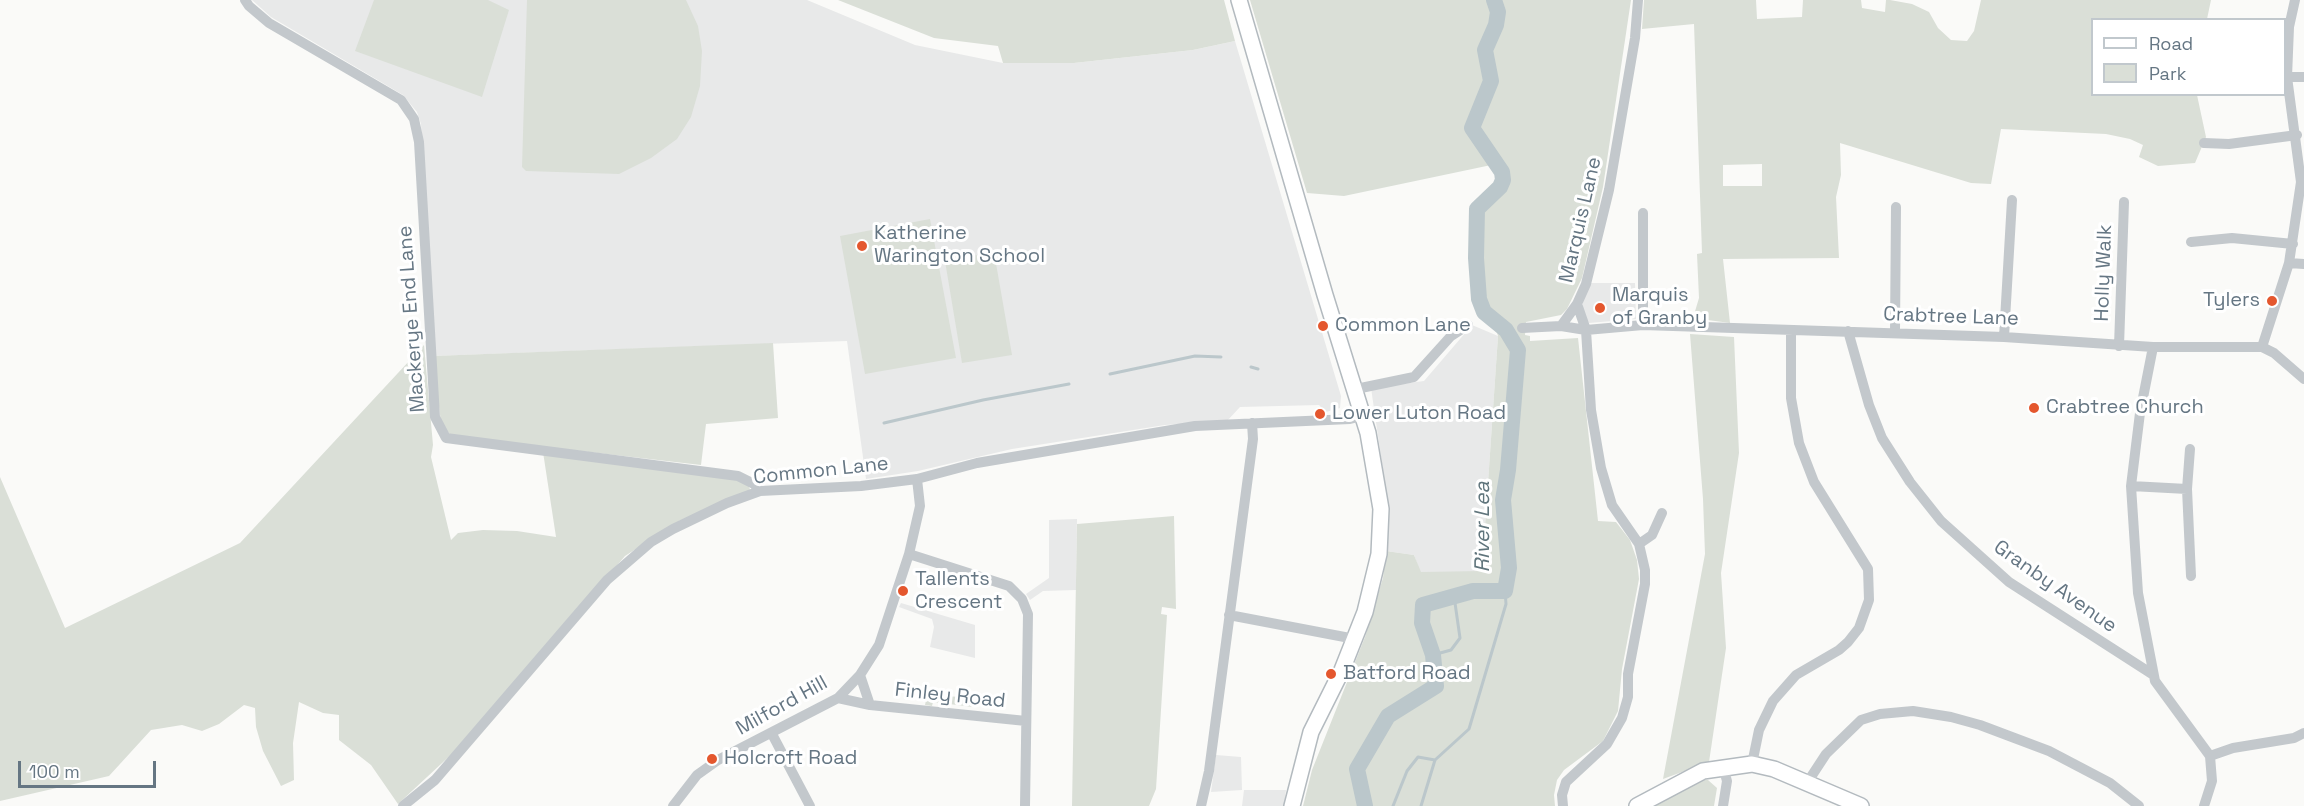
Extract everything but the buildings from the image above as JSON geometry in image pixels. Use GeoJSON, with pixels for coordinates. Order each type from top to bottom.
{"type":"FeatureCollection","features":[{"type":"Feature","properties":{"kind":"main road"},"geometry":{"type":"LineString","coordinates":[[1239,0],[1325,295],[1356,389],[1377,476],[1381,531],[1375,575],[1355,639],[1311,732],[1292,806]]}},
{"type":"Feature","properties":{"kind":"main road"},"geometry":{"type":"LineString","coordinates":[[1637,806],[1703,771],[1752,764],[1774,770],[1861,806]]}},
{"type":"Feature","properties":{"kind":"street","name":"Mackerye End Lane"},"geometry":{"type":"LineString","coordinates":[[245,0],[269,22],[401,100],[414,119],[419,142],[435,417],[446,438],[738,476],[754,484],[760,491]]}},
{"type":"Feature","properties":{"kind":"street","name":"Marquis Lane"},"geometry":{"type":"LineString","coordinates":[[1563,806],[1562,795],[1566,782],[1613,736],[1626,707],[1630,662],[1645,584],[1646,570],[1640,544],[1612,505],[1601,468],[1591,410],[1586,330],[1578,304],[1586,284],[1609,190],[1635,38],[1638,0]]}},
{"type":"Feature","properties":{"kind":"street"},"geometry":{"type":"LineString","coordinates":[[2295,0],[2289,27],[2287,76],[2303,182],[2289,263],[2262,347],[2274,353],[2304,379]]}},
{"type":"Feature","properties":{"kind":"street"},"geometry":{"type":"LineString","coordinates":[[2287,76],[2304,77]]}},
{"type":"Feature","properties":{"kind":"street"},"geometry":{"type":"LineString","coordinates":[[2204,143],[2229,144],[2297,135]]}},
{"type":"Feature","properties":{"kind":"street"},"geometry":{"type":"LineString","coordinates":[[2004,337],[2012,200]]}},
{"type":"Feature","properties":{"kind":"street","name":"Holly Walk"},"geometry":{"type":"LineString","coordinates":[[2119,346],[2124,202]]}},
{"type":"Feature","properties":{"kind":"street"},"geometry":{"type":"LineString","coordinates":[[1896,207],[1896,332]]}},
{"type":"Feature","properties":{"kind":"street"},"geometry":{"type":"LineString","coordinates":[[1643,213],[1643,325]]}},
{"type":"Feature","properties":{"kind":"street"},"geometry":{"type":"LineString","coordinates":[[2191,242],[2232,238],[2293,244]]}},
{"type":"Feature","properties":{"kind":"street"},"geometry":{"type":"LineString","coordinates":[[2289,263],[2304,264]]}},
{"type":"Feature","properties":{"kind":"street"},"geometry":{"type":"LineString","coordinates":[[1561,326],[1578,304]]}},
{"type":"Feature","properties":{"kind":"street"},"geometry":{"type":"LineString","coordinates":[[1356,389],[1414,377],[1451,336],[1468,325]]}},
{"type":"Feature","properties":{"kind":"street","name":"Crabtree Lane"},"geometry":{"type":"LineString","coordinates":[[1522,328],[1561,326],[1586,330],[1643,325],[1791,332],[1896,332],[2119,346],[2262,347]]}},
{"type":"Feature","properties":{"kind":"street"},"geometry":{"type":"LineString","coordinates":[[1752,764],[1759,730],[1773,701],[1796,675],[1839,650],[1848,642],[1858,628],[1869,600],[1868,569],[1814,482],[1799,443],[1791,398],[1791,332]]}},
{"type":"Feature","properties":{"kind":"street","name":"Granby Avenue"},"geometry":{"type":"LineString","coordinates":[[1848,332],[1871,414],[1881,438],[1910,482],[1941,521],[2009,582],[2152,674]]}},
{"type":"Feature","properties":{"kind":"street"},"geometry":{"type":"LineString","coordinates":[[2152,347],[2137,432],[2132,486],[2138,593],[2152,674],[2164,696],[2210,756],[2212,781],[2204,806]]}},
{"type":"Feature","properties":{"kind":"street","name":"Common Lane"},"geometry":{"type":"LineString","coordinates":[[403,806],[435,780],[621,567],[651,542],[693,517],[760,491],[861,486],[917,479],[978,463],[1195,426],[1350,419],[1362,416]]}},
{"type":"Feature","properties":{"kind":"street"},"geometry":{"type":"LineString","coordinates":[[1202,804],[1253,439],[1252,423]]}},
{"type":"Feature","properties":{"kind":"street"},"geometry":{"type":"LineString","coordinates":[[2190,449],[2187,489],[2191,576]]}},
{"type":"Feature","properties":{"kind":"street","name":"Milford Hill"},"geometry":{"type":"LineString","coordinates":[[673,806],[697,775],[718,760],[838,698],[860,675],[879,645],[909,554],[921,506],[917,479]]}},
{"type":"Feature","properties":{"kind":"street"},"geometry":{"type":"LineString","coordinates":[[2132,486],[2187,489]]}},
{"type":"Feature","properties":{"kind":"street"},"geometry":{"type":"LineString","coordinates":[[1640,544],[1652,535],[1662,513]]}},
{"type":"Feature","properties":{"kind":"street"},"geometry":{"type":"LineString","coordinates":[[909,554],[1009,586],[1022,599],[1028,614],[1024,806]]}},
{"type":"Feature","properties":{"kind":"street"},"geometry":{"type":"LineString","coordinates":[[1229,615],[1355,639]]}},
{"type":"Feature","properties":{"kind":"street","name":"Finley Road"},"geometry":{"type":"LineString","coordinates":[[860,675],[870,705]]}},
{"type":"Feature","properties":{"kind":"street","name":"Finley Road"},"geometry":{"type":"LineString","coordinates":[[838,698],[870,705],[1026,721]]}},
{"type":"Feature","properties":{"kind":"street"},"geometry":{"type":"LineString","coordinates":[[1807,783],[1826,754],[1854,724],[1880,714],[1913,711],[1951,717],[1980,725],[2049,751],[2110,783],[2139,806]]}},
{"type":"Feature","properties":{"kind":"street"},"geometry":{"type":"LineString","coordinates":[[2210,756],[2233,748],[2294,738],[2304,733]]}},
{"type":"Feature","properties":{"kind":"street"},"geometry":{"type":"LineString","coordinates":[[772,734],[810,806]]}},
{"type":"Feature","properties":{"kind":"street"},"geometry":{"type":"LineString","coordinates":[[1723,767],[1727,781],[1723,806]]}},
{"type":"Feature","properties":{"kind":"shaded area","name":"Katherine Warington School"},"geometry":{"type":"Polygon","coordinates":[[[252,0],[807,0],[915,45],[1003,63],[1074,63],[1193,50],[1235,41],[1341,396],[1340,408],[1326,412],[1319,405],[1240,407],[1227,421],[1165,425],[1012,449],[918,471],[866,479],[847,341],[433,356],[421,124],[417,112],[403,95],[271,17],[252,0]]]}},
{"type":"Feature","properties":{"kind":"shaded area"},"geometry":{"type":"Polygon","coordinates":[[[1590,283],[1635,283],[1636,319],[1589,323],[1582,312],[1583,301],[1590,283]]]}},
{"type":"Feature","properties":{"kind":"shaded area"},"geometry":{"type":"Polygon","coordinates":[[[1472,325],[1498,336],[1482,572],[1420,572],[1414,555],[1386,551],[1383,470],[1371,388],[1424,381],[1472,325]]]}},
{"type":"Feature","properties":{"kind":"shaded area"},"geometry":{"type":"Polygon","coordinates":[[[1077,519],[1076,590],[1043,591],[1030,600],[1026,594],[1049,578],[1049,520],[1077,519]]]}},
{"type":"Feature","properties":{"kind":"shaded area"},"geometry":{"type":"Polygon","coordinates":[[[901,603],[975,625],[975,658],[930,647],[934,627],[932,619],[899,607],[901,603]]]}},
{"type":"Feature","properties":{"kind":"shaded area"},"geometry":{"type":"Polygon","coordinates":[[[1216,755],[1241,757],[1242,790],[1211,792],[1216,755]]]}},
{"type":"Feature","properties":{"kind":"shaded area"},"geometry":{"type":"Polygon","coordinates":[[[1244,790],[1286,790],[1284,806],[1242,806],[1244,790]]]}},
{"type":"Feature","properties":{"kind":"green space"},"geometry":{"type":"Polygon","coordinates":[[[374,0],[488,0],[509,10],[482,97],[355,51],[374,0]]]}},
{"type":"Feature","properties":{"kind":"green space"},"geometry":{"type":"Polygon","coordinates":[[[527,0],[686,0],[698,26],[702,51],[700,86],[691,117],[677,139],[651,158],[619,174],[526,171],[522,167],[527,0]]]}},
{"type":"Feature","properties":{"kind":"green space"},"geometry":{"type":"Polygon","coordinates":[[[838,0],[1224,0],[1235,41],[1193,50],[1074,63],[1003,63],[998,46],[934,38],[838,0]]]}},
{"type":"Feature","properties":{"kind":"green space"},"geometry":{"type":"Polygon","coordinates":[[[1250,0],[1631,0],[1603,187],[1582,278],[1567,309],[1561,315],[1526,322],[1525,335],[1530,336],[1530,341],[1578,338],[1598,521],[1616,522],[1630,540],[1637,560],[1639,579],[1622,669],[1618,711],[1603,741],[1564,770],[1557,780],[1554,795],[1555,806],[1303,806],[1312,770],[1365,637],[1383,578],[1386,551],[1414,555],[1421,572],[1482,571],[1498,336],[1493,320],[1484,312],[1479,299],[1476,258],[1477,209],[1500,187],[1503,180],[1502,172],[1496,164],[1344,196],[1307,193],[1250,0]]]}},
{"type":"Feature","properties":{"kind":"green space"},"geometry":{"type":"Polygon","coordinates":[[[1644,0],[1756,0],[1757,19],[1802,17],[1803,0],[1861,0],[1862,8],[1885,12],[1886,0],[1890,0],[1912,4],[1929,12],[1938,28],[1951,40],[1967,41],[1974,31],[1981,0],[2211,0],[2207,18],[2091,18],[2091,96],[2197,96],[2206,137],[2195,163],[2158,166],[2139,157],[2143,145],[2130,139],[2106,134],[2001,129],[1991,184],[1971,183],[1840,143],[1841,175],[1836,197],[1839,258],[1723,259],[1730,323],[1693,318],[1699,298],[1697,254],[1702,253],[1694,24],[1642,29],[1644,0]],[[1762,164],[1723,165],[1723,186],[1762,186],[1762,164]]]}},
{"type":"Feature","properties":{"kind":"green space"},"geometry":{"type":"Polygon","coordinates":[[[930,219],[956,358],[865,374],[840,236],[930,219]]]}},
{"type":"Feature","properties":{"kind":"green space"},"geometry":{"type":"Polygon","coordinates":[[[994,252],[1012,355],[962,363],[945,261],[994,252]]]}},
{"type":"Feature","properties":{"kind":"green space"},"geometry":{"type":"Polygon","coordinates":[[[1690,334],[1734,337],[1739,453],[1721,573],[1726,648],[1709,762],[1663,779],[1705,554],[1690,334]]]}},
{"type":"Feature","properties":{"kind":"green space"},"geometry":{"type":"Polygon","coordinates":[[[773,343],[778,418],[706,424],[701,465],[451,436],[441,423],[433,356],[773,343]]]}},
{"type":"Feature","properties":{"kind":"green space"},"geometry":{"type":"Polygon","coordinates":[[[424,345],[433,445],[431,457],[451,540],[458,533],[483,530],[517,531],[556,537],[543,452],[739,480],[749,486],[750,490],[679,521],[625,556],[455,751],[398,804],[371,765],[339,740],[339,715],[323,713],[299,702],[293,743],[294,780],[281,786],[263,751],[256,727],[255,708],[244,705],[219,724],[202,731],[182,725],[151,730],[109,776],[0,801],[0,477],[65,628],[240,543],[424,345]]]}},
{"type":"Feature","properties":{"kind":"green space"},"geometry":{"type":"Polygon","coordinates":[[[1174,516],[1176,609],[1162,607],[1161,614],[1167,615],[1156,789],[1149,806],[1072,806],[1077,524],[1174,516]]]}},
{"type":"Feature","properties":{"kind":"green space"},"geometry":{"type":"Polygon","coordinates":[[[927,696],[973,697],[973,707],[933,702],[932,706],[925,705],[927,696]]]}},
{"type":"Feature","properties":{"kind":"green space"},"geometry":{"type":"Polygon","coordinates":[[[1699,780],[1708,780],[1717,788],[1714,806],[1657,806],[1655,803],[1699,780]]]}},
{"type":"Feature","properties":{"kind":"waterway","name":"River Lea"},"geometry":{"type":"LineString","coordinates":[[1365,806],[1357,769],[1388,716],[1436,686],[1433,655],[1422,623],[1423,605],[1473,591],[1505,591],[1509,568],[1503,500],[1508,470],[1518,350],[1506,330],[1484,312],[1479,299],[1476,258],[1477,209],[1500,187],[1503,180],[1502,172],[1472,128],[1491,81],[1485,50],[1496,25],[1498,12],[1494,0]]}},
{"type":"Feature","properties":{"kind":"waterway"},"geometry":{"type":"LineString","coordinates":[[1110,374],[1195,356],[1221,357]]}},
{"type":"Feature","properties":{"kind":"waterway"},"geometry":{"type":"LineString","coordinates":[[1251,367],[1258,369]]}},
{"type":"Feature","properties":{"kind":"waterway"},"geometry":{"type":"LineString","coordinates":[[884,423],[983,400],[1069,384]]}},
{"type":"Feature","properties":{"kind":"waterway"},"geometry":{"type":"LineString","coordinates":[[1421,806],[1435,760],[1469,729],[1506,604],[1505,591]]}},
{"type":"Feature","properties":{"kind":"waterway"},"geometry":{"type":"LineString","coordinates":[[1433,655],[1451,650],[1460,638],[1454,596]]}},
{"type":"Feature","properties":{"kind":"waterway"},"geometry":{"type":"LineString","coordinates":[[1393,806],[1407,771],[1418,757],[1435,760]]}},
{"type":"Feature","properties":{"kind":"place","name":"Katherine Warington School"},"geometry":{"type":"Point","coordinates":[862,246]}},
{"type":"Feature","properties":{"kind":"place","name":"Tylers"},"geometry":{"type":"Point","coordinates":[2272,301]}},
{"type":"Feature","properties":{"kind":"place","name":"Marquis of Granby"},"geometry":{"type":"Point","coordinates":[1600,308]}},
{"type":"Feature","properties":{"kind":"place","name":"Common Lane"},"geometry":{"type":"Point","coordinates":[1323,326]}},
{"type":"Feature","properties":{"kind":"place","name":"Crabtree Church"},"geometry":{"type":"Point","coordinates":[2034,408]}},
{"type":"Feature","properties":{"kind":"place","name":"Lower Luton Road"},"geometry":{"type":"Point","coordinates":[1320,414]}},
{"type":"Feature","properties":{"kind":"place","name":"Tallents Crescent"},"geometry":{"type":"Point","coordinates":[903,591]}},
{"type":"Feature","properties":{"kind":"place","name":"Batford Road"},"geometry":{"type":"Point","coordinates":[1331,674]}},
{"type":"Feature","properties":{"kind":"place","name":"Holcroft Road"},"geometry":{"type":"Point","coordinates":[712,759]}}]}
